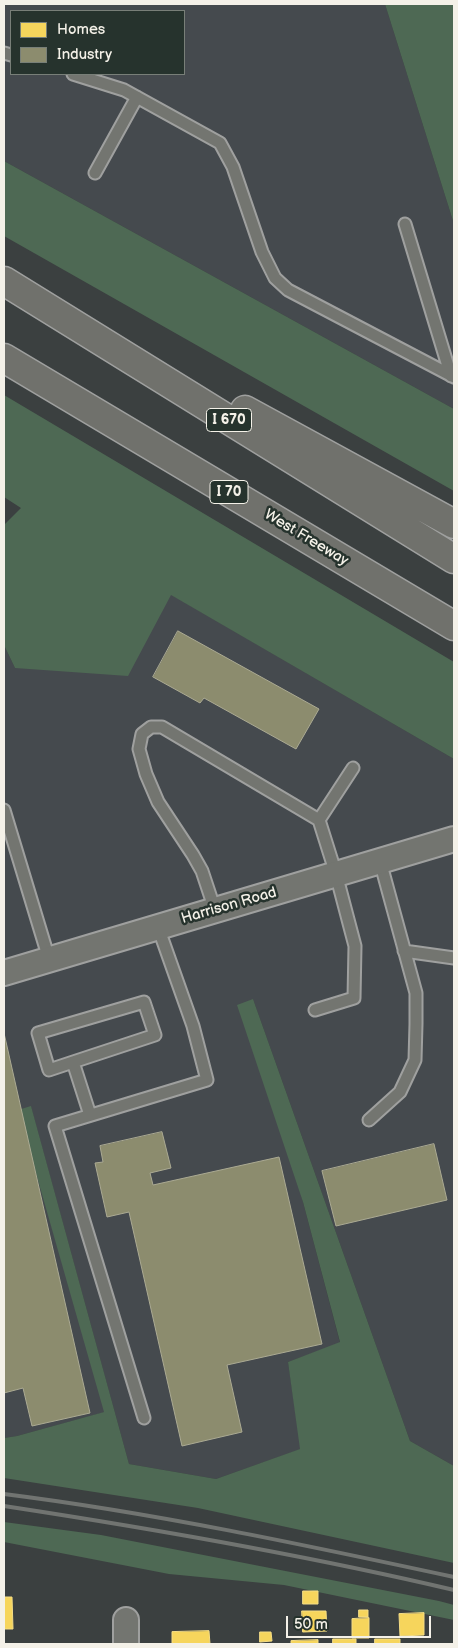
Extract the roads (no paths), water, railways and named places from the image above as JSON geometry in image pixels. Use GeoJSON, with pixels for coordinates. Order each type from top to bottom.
{"type":"FeatureCollection","features":[{"type":"Feature","properties":{"kind":"highway"},"geometry":{"type":"LineString","coordinates":[[4,277],[454,524]]}},
{"type":"Feature","properties":{"kind":"highway","name":"I 670"},"geometry":{"type":"LineString","coordinates":[[4,281],[454,559]]}},
{"type":"Feature","properties":{"kind":"highway","name":"West Freeway"},"geometry":{"type":"LineString","coordinates":[[4,358],[454,626]]}},
{"type":"Feature","properties":{"kind":"street","name":"Harrison Road"},"geometry":{"type":"LineString","coordinates":[[4,972],[454,839]]}},
{"type":"Feature","properties":{"kind":"street"},"geometry":{"type":"LineString","coordinates":[[126,1620],[126,1644]]}},
{"type":"Feature","properties":{"kind":"lane"},"geometry":{"type":"LineString","coordinates":[[75,75],[124,90],[220,143],[233,167],[262,252],[275,278],[288,290],[453,377]]}},
{"type":"Feature","properties":{"kind":"lane"},"geometry":{"type":"LineString","coordinates":[[95,173],[137,97]]}},
{"type":"Feature","properties":{"kind":"lane"},"geometry":{"type":"LineString","coordinates":[[405,224],[453,377]]}},
{"type":"Feature","properties":{"kind":"lane"},"geometry":{"type":"LineString","coordinates":[[215,910],[202,871],[194,855],[158,802],[146,774],[139,749],[142,734],[151,727],[162,728],[319,820],[336,874],[355,946],[354,998],[315,1010]]}},
{"type":"Feature","properties":{"kind":"lane"},"geometry":{"type":"LineString","coordinates":[[319,820],[353,768]]}},
{"type":"Feature","properties":{"kind":"lane"},"geometry":{"type":"LineString","coordinates":[[4,810],[49,959]]}},
{"type":"Feature","properties":{"kind":"lane"},"geometry":{"type":"LineString","coordinates":[[369,1120],[400,1092],[415,1060],[416,993],[380,861]]}},
{"type":"Feature","properties":{"kind":"lane"},"geometry":{"type":"LineString","coordinates":[[144,1418],[55,1126],[208,1080],[192,1026],[158,927]]}},
{"type":"Feature","properties":{"kind":"lane"},"geometry":{"type":"LineString","coordinates":[[404,951],[454,958]]}},
{"type":"Feature","properties":{"kind":"lane"},"geometry":{"type":"LineString","coordinates":[[144,1002],[155,1035],[73,1062],[49,1070],[38,1033],[144,1002]]}},
{"type":"Feature","properties":{"kind":"lane"},"geometry":{"type":"LineString","coordinates":[[73,1062],[90,1115]]}},
{"type":"Feature","properties":{"kind":"railway"},"geometry":{"type":"LineString","coordinates":[[4,1494],[173,1520],[454,1577]]}},
{"type":"Feature","properties":{"kind":"railway"},"geometry":{"type":"LineString","coordinates":[[4,1506],[230,1544],[342,1565],[454,1590]]}}]}
